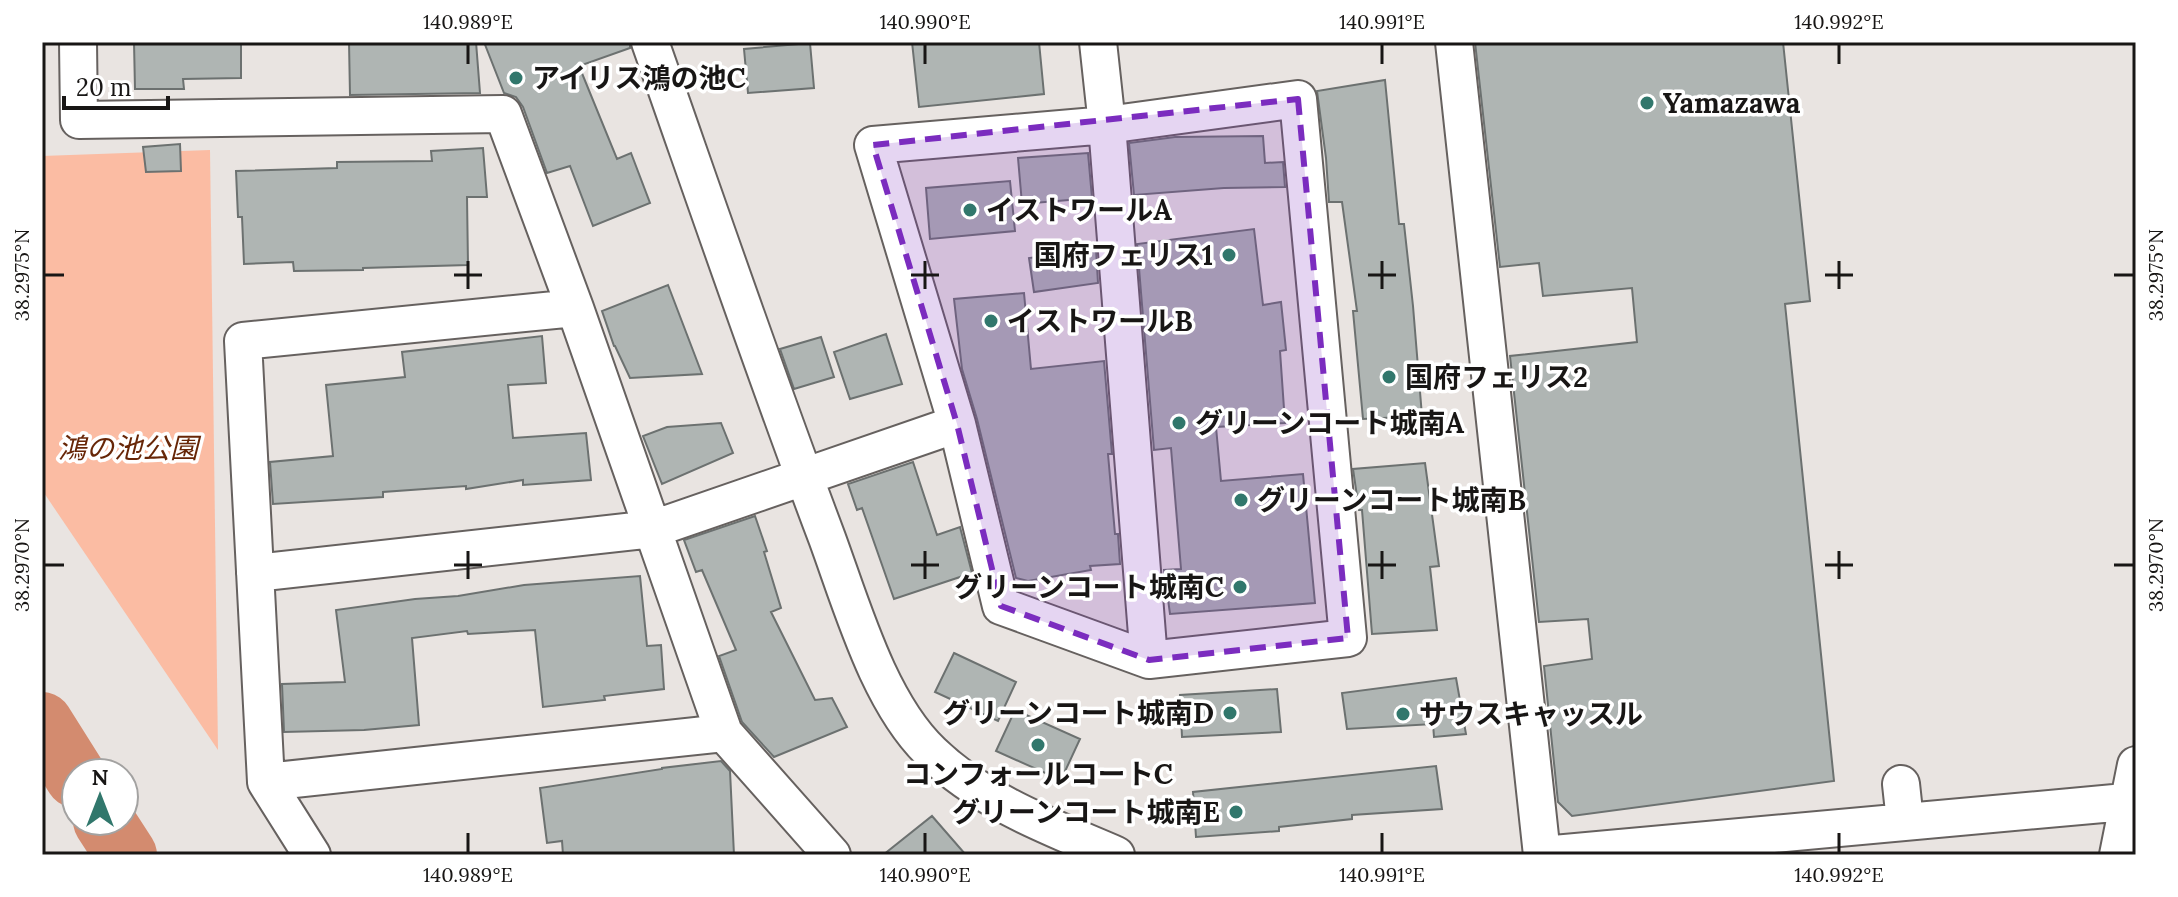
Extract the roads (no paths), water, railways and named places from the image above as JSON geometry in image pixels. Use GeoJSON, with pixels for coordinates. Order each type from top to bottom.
{"type":"FeatureCollection","features":[{"type":"Feature","properties":{"kind":"street"},"geometry":{"type":"LineString","coordinates":[[78,42],[79,120],[503,114],[575,308],[724,733],[832,855]]}},
{"type":"Feature","properties":{"kind":"street"},"geometry":{"type":"LineString","coordinates":[[650,42],[804,477],[880,679],[901,715],[930,752],[971,787],[1023,815],[1116,855]]}},
{"type":"Feature","properties":{"kind":"street"},"geometry":{"type":"LineString","coordinates":[[1098,42],[1149,660]]}},
{"type":"Feature","properties":{"kind":"street"},"geometry":{"type":"LineString","coordinates":[[1454,42],[1542,855],[2132,802]]}},
{"type":"Feature","properties":{"kind":"street"},"geometry":{"type":"LineString","coordinates":[[1298,99],[1348,638],[1149,660],[1001,606],[957,424],[873,145],[1107,125],[1298,99]]}},
{"type":"Feature","properties":{"kind":"street"},"geometry":{"type":"LineString","coordinates":[[312,855],[266,782],[243,341],[575,308]]}},
{"type":"Feature","properties":{"kind":"street"},"geometry":{"type":"LineString","coordinates":[[255,573],[653,529],[957,424]]}},
{"type":"Feature","properties":{"kind":"street"},"geometry":{"type":"LineString","coordinates":[[266,782],[724,733]]}},
{"type":"Feature","properties":{"kind":"street"},"geometry":{"type":"LineString","coordinates":[[2118,855],[2132,802],[2136,765]]}},
{"type":"Feature","properties":{"kind":"street"},"geometry":{"type":"LineString","coordinates":[[1901,784],[1905,821]]}},
{"type":"Feature","properties":{"kind":"waterway"},"geometry":{"type":"LineString","coordinates":[[42,723],[63,757]]}},
{"type":"Feature","properties":{"kind":"waterway"},"geometry":{"type":"LineString","coordinates":[[114,837],[126,855]]}},
{"type":"Feature","properties":{"kind":"place","name":"アイリス鴻の池C"},"geometry":{"type":"Point","coordinates":[516,78]}},
{"type":"Feature","properties":{"kind":"place","name":"Yamazawa"},"geometry":{"type":"Point","coordinates":[1647,103]}},
{"type":"Feature","properties":{"kind":"place","name":"イストワールA"},"geometry":{"type":"Point","coordinates":[970,210]}},
{"type":"Feature","properties":{"kind":"place","name":"国府フェリス1"},"geometry":{"type":"Point","coordinates":[1229,255]}},
{"type":"Feature","properties":{"kind":"place","name":"イストワールB"},"geometry":{"type":"Point","coordinates":[991,321]}},
{"type":"Feature","properties":{"kind":"place","name":"国府フェリス2"},"geometry":{"type":"Point","coordinates":[1389,377]}},
{"type":"Feature","properties":{"kind":"place","name":"グリーンコート城南A"},"geometry":{"type":"Point","coordinates":[1179,423]}},
{"type":"Feature","properties":{"kind":"place","name":"グリーンコート城南B"},"geometry":{"type":"Point","coordinates":[1241,500]}},
{"type":"Feature","properties":{"kind":"place","name":"グリーンコート城南C"},"geometry":{"type":"Point","coordinates":[1240,587]}},
{"type":"Feature","properties":{"kind":"place","name":"グリーンコート城南D"},"geometry":{"type":"Point","coordinates":[1230,713]}},
{"type":"Feature","properties":{"kind":"place","name":"サウスキャッスル"},"geometry":{"type":"Point","coordinates":[1403,714]}},
{"type":"Feature","properties":{"kind":"place","name":"コンフォールコートC"},"geometry":{"type":"Point","coordinates":[1038,745]}},
{"type":"Feature","properties":{"kind":"place","name":"グリーンコート城南E"},"geometry":{"type":"Point","coordinates":[1236,812]}},
{"type":"Feature","properties":{"kind":"park label","name":"鴻の池公園"},"geometry":{"type":"Point","coordinates":[128,448]}}]}
